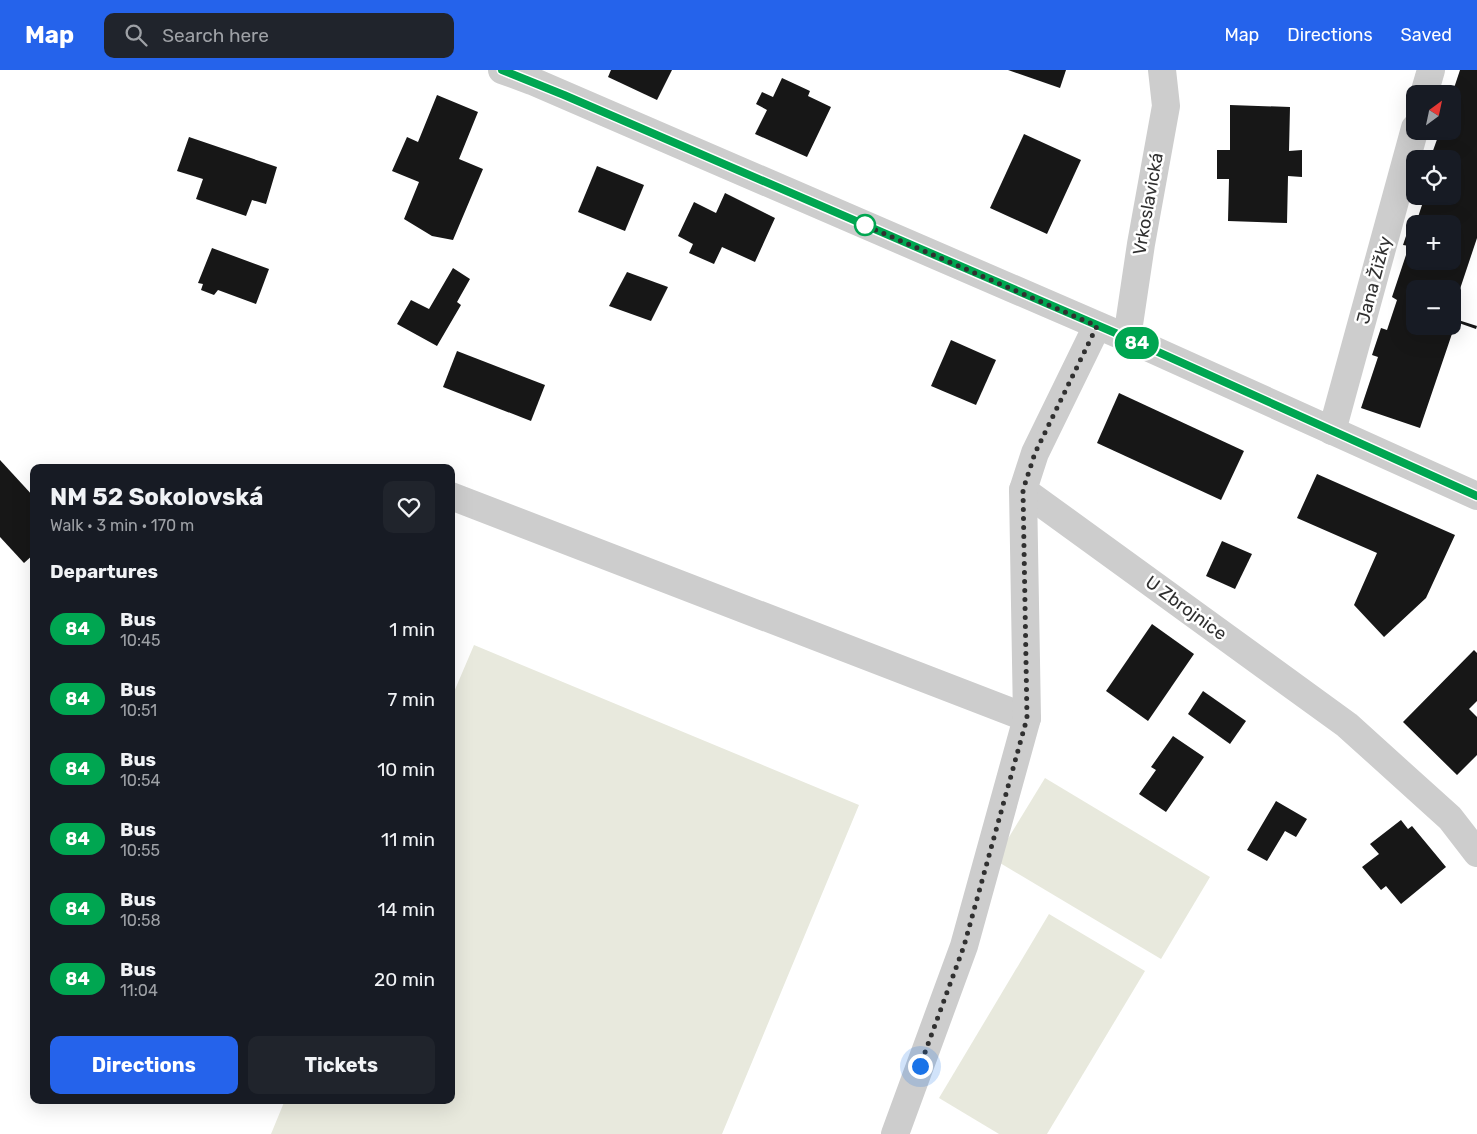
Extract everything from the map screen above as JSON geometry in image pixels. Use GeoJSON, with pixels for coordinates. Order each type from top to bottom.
{"type":"FeatureCollection","features":[{"type":"Feature","properties":{"kind":"street"},"geometry":{"type":"LineString","coordinates":[[502,70],[593,107],[1127,338],[1477,496]]}},
{"type":"Feature","properties":{"kind":"street","name":"Vrkoslavická"},"geometry":{"type":"LineString","coordinates":[[1127,338],[1141,244],[1166,106],[1162,70]]}},
{"type":"Feature","properties":{"kind":"street"},"geometry":{"type":"LineString","coordinates":[[1427,85],[1431,70]]}},
{"type":"Feature","properties":{"kind":"street","name":"Jana Žižky"},"geometry":{"type":"LineString","coordinates":[[1332,431],[1412,140]]}},
{"type":"Feature","properties":{"kind":"street"},"geometry":{"type":"LineString","coordinates":[[895,1134],[964,946],[1027,718],[1023,490],[1035,453],[1097,326]]}},
{"type":"Feature","properties":{"kind":"street","name":"U Zbrojnice"},"geometry":{"type":"LineString","coordinates":[[1023,490],[1347,725],[1450,818],[1477,853]]}},
{"type":"Feature","properties":{"kind":"street"},"geometry":{"type":"LineString","coordinates":[[455,498],[1027,718]]}},
{"type":"Feature","properties":{"kind":"shaded area"},"geometry":{"type":"Polygon","coordinates":[[[474,645],[859,805],[722,1134],[271,1134],[283,1104],[455,1104],[455,690],[474,645]]]}},
{"type":"Feature","properties":{"kind":"shaded area"},"geometry":{"type":"Polygon","coordinates":[[[1045,778],[1210,877],[1161,959],[995,860],[1045,778]]]}},
{"type":"Feature","properties":{"kind":"shaded area"},"geometry":{"type":"Polygon","coordinates":[[[1049,914],[1145,971],[1047,1134],[999,1134],[939,1098],[1049,914]]]}},
{"type":"Feature","properties":{"kind":"building"},"geometry":{"type":"Polygon","coordinates":[[[611,70],[672,70],[657,100],[608,77],[611,70]]]}},
{"type":"Feature","properties":{"kind":"building"},"geometry":{"type":"Polygon","coordinates":[[[1008,70],[1066,70],[1060,88],[1008,70]]]}},
{"type":"Feature","properties":{"kind":"building"},"geometry":{"type":"Polygon","coordinates":[[[1460,70],[1477,70],[1477,238],[1461,286],[1461,280],[1406,280],[1406,335],[1452,335],[1420,428],[1361,408],[1378,357],[1372,355],[1381,328],[1387,330],[1397,300],[1392,297],[1406,255],[1406,270],[1461,270],[1461,215],[1419,215],[1422,205],[1461,205],[1461,150],[1433,150],[1437,140],[1461,140],[1461,85],[1455,85],[1460,70]]]}},
{"type":"Feature","properties":{"kind":"building"},"geometry":{"type":"Polygon","coordinates":[[[782,78],[810,91],[808,96],[831,107],[807,157],[755,134],[767,110],[756,104],[762,92],[773,97],[782,78]]]}},
{"type":"Feature","properties":{"kind":"building"},"geometry":{"type":"Polygon","coordinates":[[[437,95],[478,112],[459,159],[483,169],[453,240],[432,236],[404,219],[419,182],[392,171],[407,137],[418,142],[437,95]]]}},
{"type":"Feature","properties":{"kind":"building"},"geometry":{"type":"Polygon","coordinates":[[[1230,105],[1290,107],[1289,151],[1302,150],[1302,177],[1288,176],[1287,223],[1228,221],[1229,179],[1217,179],[1217,150],[1230,150],[1230,105]]]}},
{"type":"Feature","properties":{"kind":"building"},"geometry":{"type":"Polygon","coordinates":[[[1024,134],[1081,160],[1047,234],[990,208],[1024,134]]]}},
{"type":"Feature","properties":{"kind":"building"},"geometry":{"type":"Polygon","coordinates":[[[189,137],[277,167],[266,204],[252,200],[246,216],[196,199],[203,179],[177,171],[189,137]]]}},
{"type":"Feature","properties":{"kind":"building"},"geometry":{"type":"Polygon","coordinates":[[[597,166],[644,185],[625,231],[578,212],[597,166]]]}},
{"type":"Feature","properties":{"kind":"building"},"geometry":{"type":"Polygon","coordinates":[[[725,193],[775,218],[755,262],[722,247],[714,264],[689,253],[693,244],[678,236],[694,202],[716,213],[725,193]]]}},
{"type":"Feature","properties":{"kind":"building"},"geometry":{"type":"Polygon","coordinates":[[[212,248],[269,269],[256,304],[218,290],[214,295],[201,290],[203,284],[198,283],[212,248]]]}},
{"type":"Feature","properties":{"kind":"building"},"geometry":{"type":"Polygon","coordinates":[[[453,268],[470,279],[457,302],[461,305],[437,346],[397,324],[411,300],[429,309],[453,268]]]}},
{"type":"Feature","properties":{"kind":"building"},"geometry":{"type":"Polygon","coordinates":[[[627,272],[668,287],[651,321],[609,306],[627,272]]]}},
{"type":"Feature","properties":{"kind":"building"},"geometry":{"type":"Polygon","coordinates":[[[1461,321],[1477,326],[1476,329],[1461,324],[1461,321]]]}},
{"type":"Feature","properties":{"kind":"building"},"geometry":{"type":"Polygon","coordinates":[[[951,340],[996,360],[976,405],[931,386],[951,340]]]}},
{"type":"Feature","properties":{"kind":"building"},"geometry":{"type":"Polygon","coordinates":[[[457,351],[545,385],[531,421],[443,387],[457,351]]]}},
{"type":"Feature","properties":{"kind":"building"},"geometry":{"type":"Polygon","coordinates":[[[1119,393],[1244,451],[1221,500],[1097,443],[1119,393]]]}},
{"type":"Feature","properties":{"kind":"building"},"geometry":{"type":"Polygon","coordinates":[[[0,460],[30,493],[30,558],[24,563],[0,537],[0,460]]]}},
{"type":"Feature","properties":{"kind":"building"},"geometry":{"type":"Polygon","coordinates":[[[1317,474],[1455,535],[1426,598],[1384,637],[1354,605],[1377,553],[1297,518],[1317,474]]]}},
{"type":"Feature","properties":{"kind":"building"},"geometry":{"type":"Polygon","coordinates":[[[1222,541],[1252,554],[1235,589],[1206,576],[1222,541]]]}},
{"type":"Feature","properties":{"kind":"building"},"geometry":{"type":"Polygon","coordinates":[[[1152,624],[1194,654],[1148,721],[1106,691],[1152,624]]]}},
{"type":"Feature","properties":{"kind":"building"},"geometry":{"type":"Polygon","coordinates":[[[1474,650],[1477,653],[1477,701],[1469,709],[1477,717],[1477,755],[1457,775],[1403,722],[1474,650]]]}},
{"type":"Feature","properties":{"kind":"building"},"geometry":{"type":"Polygon","coordinates":[[[1203,691],[1246,721],[1230,744],[1188,714],[1203,691]]]}},
{"type":"Feature","properties":{"kind":"building"},"geometry":{"type":"Polygon","coordinates":[[[1173,736],[1204,757],[1166,812],[1139,794],[1156,770],[1151,767],[1173,736]]]}},
{"type":"Feature","properties":{"kind":"building"},"geometry":{"type":"Polygon","coordinates":[[[1276,801],[1307,819],[1296,837],[1285,831],[1267,861],[1247,850],[1276,801]]]}},
{"type":"Feature","properties":{"kind":"building"},"geometry":{"type":"Polygon","coordinates":[[[1401,820],[1408,829],[1412,826],[1446,867],[1401,904],[1386,886],[1381,890],[1362,867],[1379,854],[1370,844],[1401,820]]]}},
{"type":"Feature","properties":{"kind":"bus line","name":"84"},"geometry":{"type":"LineString","coordinates":[[502,70],[532,81],[1127,338],[1477,496]]}},
{"type":"Feature","properties":{"kind":"route"},"geometry":{"type":"LineString","coordinates":[[865,225],[862,224],[1097,326],[1035,453],[1023,490],[1027,718],[964,946],[920,1066]]}}]}
